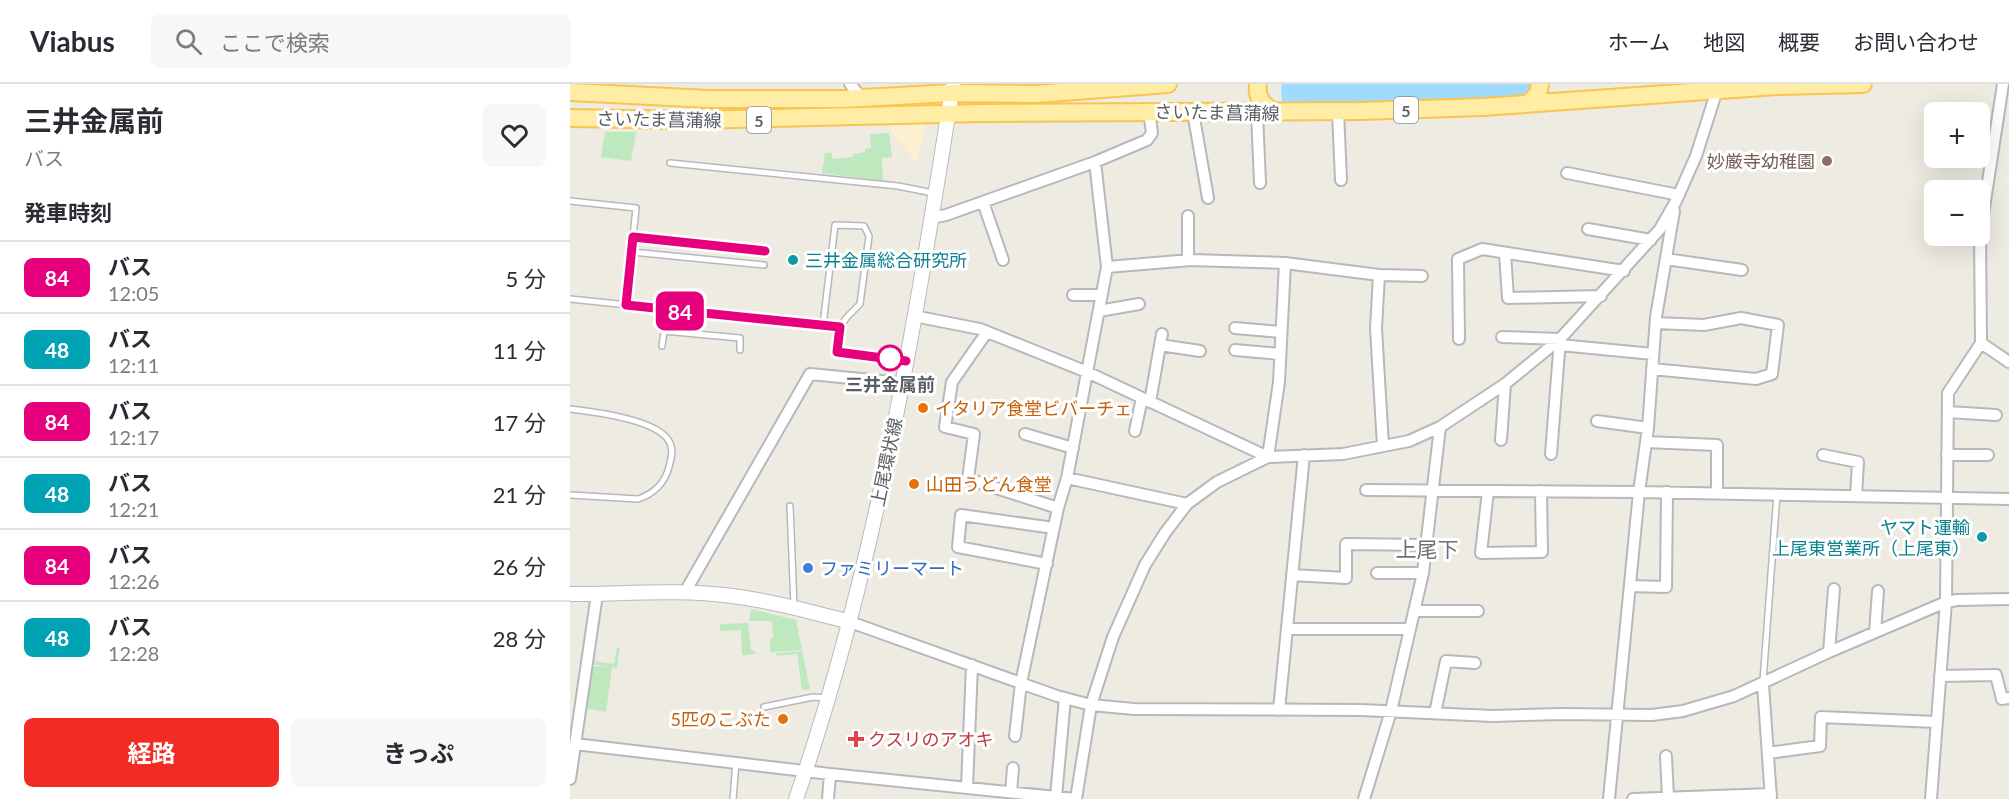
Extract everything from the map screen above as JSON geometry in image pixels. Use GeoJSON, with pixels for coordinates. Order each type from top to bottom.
{"type":"FeatureCollection","features":[{"type":"Feature","properties":{"kind":"main road","name":"さいたま菖蒲線"},"geometry":{"type":"LineString","coordinates":[[570,92],[669,98],[844,99],[896,98],[953,89],[1036,94],[1168,84]]}},
{"type":"Feature","properties":{"kind":"main road"},"geometry":{"type":"LineString","coordinates":[[1258,84],[1260,102],[1266,113]]}},
{"type":"Feature","properties":{"kind":"main road"},"geometry":{"type":"LineString","coordinates":[[1529,103],[1538,94],[1540,84]]}},
{"type":"Feature","properties":{"kind":"main road","name":"さいたま菖蒲線"},"geometry":{"type":"LineString","coordinates":[[570,118],[670,120],[1149,111],[1338,112],[1483,107],[1777,86],[1863,84]]}},
{"type":"Feature","properties":{"kind":"main road","name":"上尾環状線"},"geometry":{"type":"LineString","coordinates":[[796,799],[829,698],[882,483],[906,361],[953,89]]}},
{"type":"Feature","properties":{"kind":"main road"},"geometry":{"type":"LineString","coordinates":[[647,97],[657,107],[656,113],[647,119]]}},
{"type":"Feature","properties":{"kind":"main road"},"geometry":{"type":"LineString","coordinates":[[669,98],[663,108],[670,120]]}},
{"type":"Feature","properties":{"kind":"main road"},"geometry":{"type":"LineString","coordinates":[[570,594],[685,592],[732,596],[849,622]]}},
{"type":"Feature","properties":{"kind":"street"},"geometry":{"type":"LineString","coordinates":[[850,84],[861,97]]}},
{"type":"Feature","properties":{"kind":"street"},"geometry":{"type":"LineString","coordinates":[[1931,799],[1946,602],[1948,393],[1981,343],[1980,234],[2003,84]]}},
{"type":"Feature","properties":{"kind":"street"},"geometry":{"type":"LineString","coordinates":[[575,744],[830,774],[1076,799],[1091,705],[1113,637],[1145,565],[1165,532],[1187,504],[1216,482],[1268,457],[1343,454],[1409,441],[1440,427],[1505,384],[1560,342],[1660,229],[1696,156],[1717,90]]}},
{"type":"Feature","properties":{"kind":"street"},"geometry":{"type":"LineString","coordinates":[[931,218],[946,215],[1095,162],[1147,140],[1152,133],[1149,111]]}},
{"type":"Feature","properties":{"kind":"street"},"geometry":{"type":"LineString","coordinates":[[1193,112],[1208,198]]}},
{"type":"Feature","properties":{"kind":"street"},"geometry":{"type":"LineString","coordinates":[[1338,112],[1341,180]]}},
{"type":"Feature","properties":{"kind":"street"},"geometry":{"type":"LineString","coordinates":[[1260,183],[1266,113]]}},
{"type":"Feature","properties":{"kind":"street"},"geometry":{"type":"LineString","coordinates":[[1015,736],[1021,683],[1067,478],[1107,267],[1095,162]]}},
{"type":"Feature","properties":{"kind":"street"},"geometry":{"type":"LineString","coordinates":[[1567,174],[1677,198]]}},
{"type":"Feature","properties":{"kind":"street"},"geometry":{"type":"LineString","coordinates":[[1609,799],[1639,492],[1648,428],[1656,323],[1677,198]]}},
{"type":"Feature","properties":{"kind":"street"},"geometry":{"type":"LineString","coordinates":[[983,202],[1003,260]]}},
{"type":"Feature","properties":{"kind":"street"},"geometry":{"type":"LineString","coordinates":[[1188,216],[1188,260]]}},
{"type":"Feature","properties":{"kind":"street"},"geometry":{"type":"LineString","coordinates":[[1588,230],[1651,240]]}},
{"type":"Feature","properties":{"kind":"street"},"geometry":{"type":"LineString","coordinates":[[1460,339],[1458,259],[1482,249],[1624,271]]}},
{"type":"Feature","properties":{"kind":"street"},"geometry":{"type":"LineString","coordinates":[[1505,253],[1508,298],[1601,296]]}},
{"type":"Feature","properties":{"kind":"street"},"geometry":{"type":"LineString","coordinates":[[1665,259],[1742,270]]}},
{"type":"Feature","properties":{"kind":"street"},"geometry":{"type":"LineString","coordinates":[[1107,267],[1188,260],[1285,264],[1379,275],[1422,276]]}},
{"type":"Feature","properties":{"kind":"street"},"geometry":{"type":"LineString","coordinates":[[1268,457],[1279,382],[1285,264]]}},
{"type":"Feature","properties":{"kind":"street"},"geometry":{"type":"LineString","coordinates":[[1379,275],[1376,328],[1383,446]]}},
{"type":"Feature","properties":{"kind":"street"},"geometry":{"type":"LineString","coordinates":[[1073,296],[1102,295]]}},
{"type":"Feature","properties":{"kind":"street"},"geometry":{"type":"LineString","coordinates":[[1099,311],[1139,304]]}},
{"type":"Feature","properties":{"kind":"street"},"geometry":{"type":"LineString","coordinates":[[914,316],[987,332],[1087,372],[1268,457]]}},
{"type":"Feature","properties":{"kind":"street"},"geometry":{"type":"LineString","coordinates":[[1652,369],[1756,379],[1772,374],[1778,325],[1741,318],[1704,325],[1656,323]]}},
{"type":"Feature","properties":{"kind":"street"},"geometry":{"type":"LineString","coordinates":[[1235,328],[1281,332]]}},
{"type":"Feature","properties":{"kind":"street"},"geometry":{"type":"LineString","coordinates":[[987,332],[952,382],[945,427],[975,434],[968,479],[1059,508]]}},
{"type":"Feature","properties":{"kind":"street"},"geometry":{"type":"LineString","coordinates":[[1502,337],[1653,354]]}},
{"type":"Feature","properties":{"kind":"street"},"geometry":{"type":"LineString","coordinates":[[1135,431],[1146,400],[1161,340],[1200,351]]}},
{"type":"Feature","properties":{"kind":"street"},"geometry":{"type":"LineString","coordinates":[[1551,454],[1560,342]]}},
{"type":"Feature","properties":{"kind":"street"},"geometry":{"type":"LineString","coordinates":[[1981,343],[2009,362]]}},
{"type":"Feature","properties":{"kind":"street"},"geometry":{"type":"LineString","coordinates":[[1235,350],[1280,354]]}},
{"type":"Feature","properties":{"kind":"street"},"geometry":{"type":"LineString","coordinates":[[685,592],[810,374],[902,383]]}},
{"type":"Feature","properties":{"kind":"street"},"geometry":{"type":"LineString","coordinates":[[1501,440],[1505,384]]}},
{"type":"Feature","properties":{"kind":"street"},"geometry":{"type":"LineString","coordinates":[[1948,412],[1996,415]]}},
{"type":"Feature","properties":{"kind":"street"},"geometry":{"type":"LineString","coordinates":[[1597,421],[1648,428]]}},
{"type":"Feature","properties":{"kind":"street"},"geometry":{"type":"LineString","coordinates":[[1364,799],[1391,711],[1423,573],[1440,427]]}},
{"type":"Feature","properties":{"kind":"street"},"geometry":{"type":"LineString","coordinates":[[1025,434],[1073,448]]}},
{"type":"Feature","properties":{"kind":"street"},"geometry":{"type":"LineString","coordinates":[[1646,442],[1717,445],[1717,493]]}},
{"type":"Feature","properties":{"kind":"street"},"geometry":{"type":"LineString","coordinates":[[1279,710],[1304,455]]}},
{"type":"Feature","properties":{"kind":"street"},"geometry":{"type":"LineString","coordinates":[[1823,455],[1858,462],[1856,496]]}},
{"type":"Feature","properties":{"kind":"street"},"geometry":{"type":"LineString","coordinates":[[1947,455],[1988,455]]}},
{"type":"Feature","properties":{"kind":"street"},"geometry":{"type":"LineString","coordinates":[[1067,478],[1187,504]]}},
{"type":"Feature","properties":{"kind":"street"},"geometry":{"type":"LineString","coordinates":[[1366,490],[1667,492],[2009,499]]}},
{"type":"Feature","properties":{"kind":"street"},"geometry":{"type":"LineString","coordinates":[[1488,491],[1481,553],[1542,552],[1541,491]]}},
{"type":"Feature","properties":{"kind":"street"},"geometry":{"type":"LineString","coordinates":[[1631,586],[1666,587],[1667,492]]}},
{"type":"Feature","properties":{"kind":"street"},"geometry":{"type":"LineString","coordinates":[[1047,564],[958,547],[961,515],[1054,528]]}},
{"type":"Feature","properties":{"kind":"street"},"geometry":{"type":"LineString","coordinates":[[1292,575],[1346,578],[1346,544],[1426,545]]}},
{"type":"Feature","properties":{"kind":"street"},"geometry":{"type":"LineString","coordinates":[[1377,573],[1423,573]]}},
{"type":"Feature","properties":{"kind":"street"},"geometry":{"type":"LineString","coordinates":[[1829,652],[1834,589]]}},
{"type":"Feature","properties":{"kind":"street"},"geometry":{"type":"LineString","coordinates":[[1875,632],[1878,591]]}},
{"type":"Feature","properties":{"kind":"street"},"geometry":{"type":"LineString","coordinates":[[570,779],[597,594]]}},
{"type":"Feature","properties":{"kind":"street"},"geometry":{"type":"LineString","coordinates":[[849,622],[1021,683],[1091,705],[1134,709],[1391,711],[1494,716],[1652,715],[1709,705],[1763,684],[1829,652],[1946,602],[2009,599]]}},
{"type":"Feature","properties":{"kind":"street"},"geometry":{"type":"LineString","coordinates":[[1414,611],[1478,611]]}},
{"type":"Feature","properties":{"kind":"street"},"geometry":{"type":"LineString","coordinates":[[1287,629],[1410,629]]}},
{"type":"Feature","properties":{"kind":"street"},"geometry":{"type":"LineString","coordinates":[[1435,713],[1446,661],[1475,663]]}},
{"type":"Feature","properties":{"kind":"street"},"geometry":{"type":"LineString","coordinates":[[967,787],[972,665]]}},
{"type":"Feature","properties":{"kind":"street"},"geometry":{"type":"LineString","coordinates":[[1940,676],[1996,675],[2002,699],[2009,698]]}},
{"type":"Feature","properties":{"kind":"street"},"geometry":{"type":"LineString","coordinates":[[1634,799],[1771,796],[1763,684]]}},
{"type":"Feature","properties":{"kind":"street"},"geometry":{"type":"LineString","coordinates":[[1056,797],[1065,698]]}},
{"type":"Feature","properties":{"kind":"street"},"geometry":{"type":"LineString","coordinates":[[1768,753],[1820,746],[1821,717],[1936,722]]}},
{"type":"Feature","properties":{"kind":"street"},"geometry":{"type":"LineString","coordinates":[[1666,756],[1668,797]]}},
{"type":"Feature","properties":{"kind":"street"},"geometry":{"type":"LineString","coordinates":[[1011,792],[1013,768]]}},
{"type":"Feature","properties":{"kind":"street"},"geometry":{"type":"LineString","coordinates":[[828,799],[830,774]]}},
{"type":"Feature","properties":{"kind":"lane"},"geometry":{"type":"LineString","coordinates":[[670,162],[898,186],[935,194]]}},
{"type":"Feature","properties":{"kind":"lane"},"geometry":{"type":"LineString","coordinates":[[570,201],[636,208],[626,305]]}},
{"type":"Feature","properties":{"kind":"lane"},"geometry":{"type":"LineString","coordinates":[[823,325],[835,225],[864,226],[869,236],[860,304],[847,316],[840,327],[837,352],[906,361]]}},
{"type":"Feature","properties":{"kind":"lane"},"geometry":{"type":"LineString","coordinates":[[633,237],[765,251]]}},
{"type":"Feature","properties":{"kind":"lane"},"geometry":{"type":"LineString","coordinates":[[632,252],[765,265]]}},
{"type":"Feature","properties":{"kind":"lane"},"geometry":{"type":"LineString","coordinates":[[570,299],[840,327]]}},
{"type":"Feature","properties":{"kind":"lane"},"geometry":{"type":"LineString","coordinates":[[662,346],[667,310]]}},
{"type":"Feature","properties":{"kind":"lane"},"geometry":{"type":"LineString","coordinates":[[664,331],[740,338],[740,350]]}},
{"type":"Feature","properties":{"kind":"lane"},"geometry":{"type":"LineString","coordinates":[[570,409],[628,419],[653,427],[669,441],[672,455],[668,472],[659,486],[648,495],[638,499],[570,495]]}},
{"type":"Feature","properties":{"kind":"lane"},"geometry":{"type":"LineString","coordinates":[[1763,684],[1777,494]]}},
{"type":"Feature","properties":{"kind":"lane"},"geometry":{"type":"LineString","coordinates":[[790,506],[794,608]]}},
{"type":"Feature","properties":{"kind":"lane"},"geometry":{"type":"LineString","coordinates":[[764,708],[813,697],[829,698]]}},
{"type":"Feature","properties":{"kind":"lane"},"geometry":{"type":"LineString","coordinates":[[733,799],[736,762]]}},
{"type":"Feature","properties":{"kind":"green space"},"geometry":{"type":"Polygon","coordinates":[[[605,132],[636,132],[631,161],[601,157],[605,132]]]}},
{"type":"Feature","properties":{"kind":"green space"},"geometry":{"type":"Polygon","coordinates":[[[889,133],[892,157],[882,158],[883,181],[822,173],[825,153],[832,153],[832,159],[853,157],[853,154],[865,152],[865,149],[871,148],[870,134],[889,133]]]}},
{"type":"Feature","properties":{"kind":"green space"},"geometry":{"type":"Polygon","coordinates":[[[751,609],[796,620],[802,650],[770,652],[770,639],[773,638],[772,621],[749,621],[751,609]]]}},
{"type":"Feature","properties":{"kind":"green space"},"geometry":{"type":"Polygon","coordinates":[[[748,623],[751,650],[756,654],[742,655],[741,630],[720,631],[720,624],[748,623]]]}},
{"type":"Feature","properties":{"kind":"green space"},"geometry":{"type":"Polygon","coordinates":[[[617,648],[620,648],[617,668],[612,667],[606,712],[583,708],[590,666],[608,667],[592,664],[592,661],[614,664],[617,648]]]}},
{"type":"Feature","properties":{"kind":"green space"},"geometry":{"type":"Polygon","coordinates":[[[802,651],[810,689],[802,690],[797,654],[777,656],[776,653],[802,651]]]}},
{"type":"Feature","properties":{"kind":"sand"},"geometry":{"type":"Polygon","coordinates":[[[925,122],[917,163],[891,132],[892,123],[925,122]]]}},
{"type":"Feature","properties":{"kind":"water"},"geometry":{"type":"Polygon","coordinates":[[[1531,84],[1523,97],[1282,104],[1281,85],[1531,84]]]}},
{"type":"Feature","properties":{"kind":"bus line","name":"84"},"geometry":{"type":"LineString","coordinates":[[765,251],[633,237],[626,305],[840,327],[837,352],[906,361]]}},
{"type":"Feature","properties":{"kind":"place","name":"妙厳寺幼稚園"},"geometry":{"type":"Point","coordinates":[1827,161]}},
{"type":"Feature","properties":{"kind":"place","name":"三井金属総合研究所"},"geometry":{"type":"Point","coordinates":[793,260]}},
{"type":"Feature","properties":{"kind":"place","name":"三井金属前"},"geometry":{"type":"Point","coordinates":[890,358]}},
{"type":"Feature","properties":{"kind":"place","name":"イタリア食堂ビバーチェ"},"geometry":{"type":"Point","coordinates":[923,408]}},
{"type":"Feature","properties":{"kind":"place","name":"山田うどん食堂"},"geometry":{"type":"Point","coordinates":[914,484]}},
{"type":"Feature","properties":{"kind":"place","name":"ヤマト運輸 上尾東営業所（上尾東）"},"geometry":{"type":"Point","coordinates":[1982,537]}},
{"type":"Feature","properties":{"kind":"place","name":"ファミリーマート"},"geometry":{"type":"Point","coordinates":[808,568]}},
{"type":"Feature","properties":{"kind":"place","name":"5匹のこぶた"},"geometry":{"type":"Point","coordinates":[783,719]}},
{"type":"Feature","properties":{"kind":"place","name":"クスリのアオキ"},"geometry":{"type":"Point","coordinates":[856,739]}},
{"type":"Feature","properties":{"kind":"district","name":"上尾下"},"geometry":{"type":"Point","coordinates":[1427,548]}}]}
